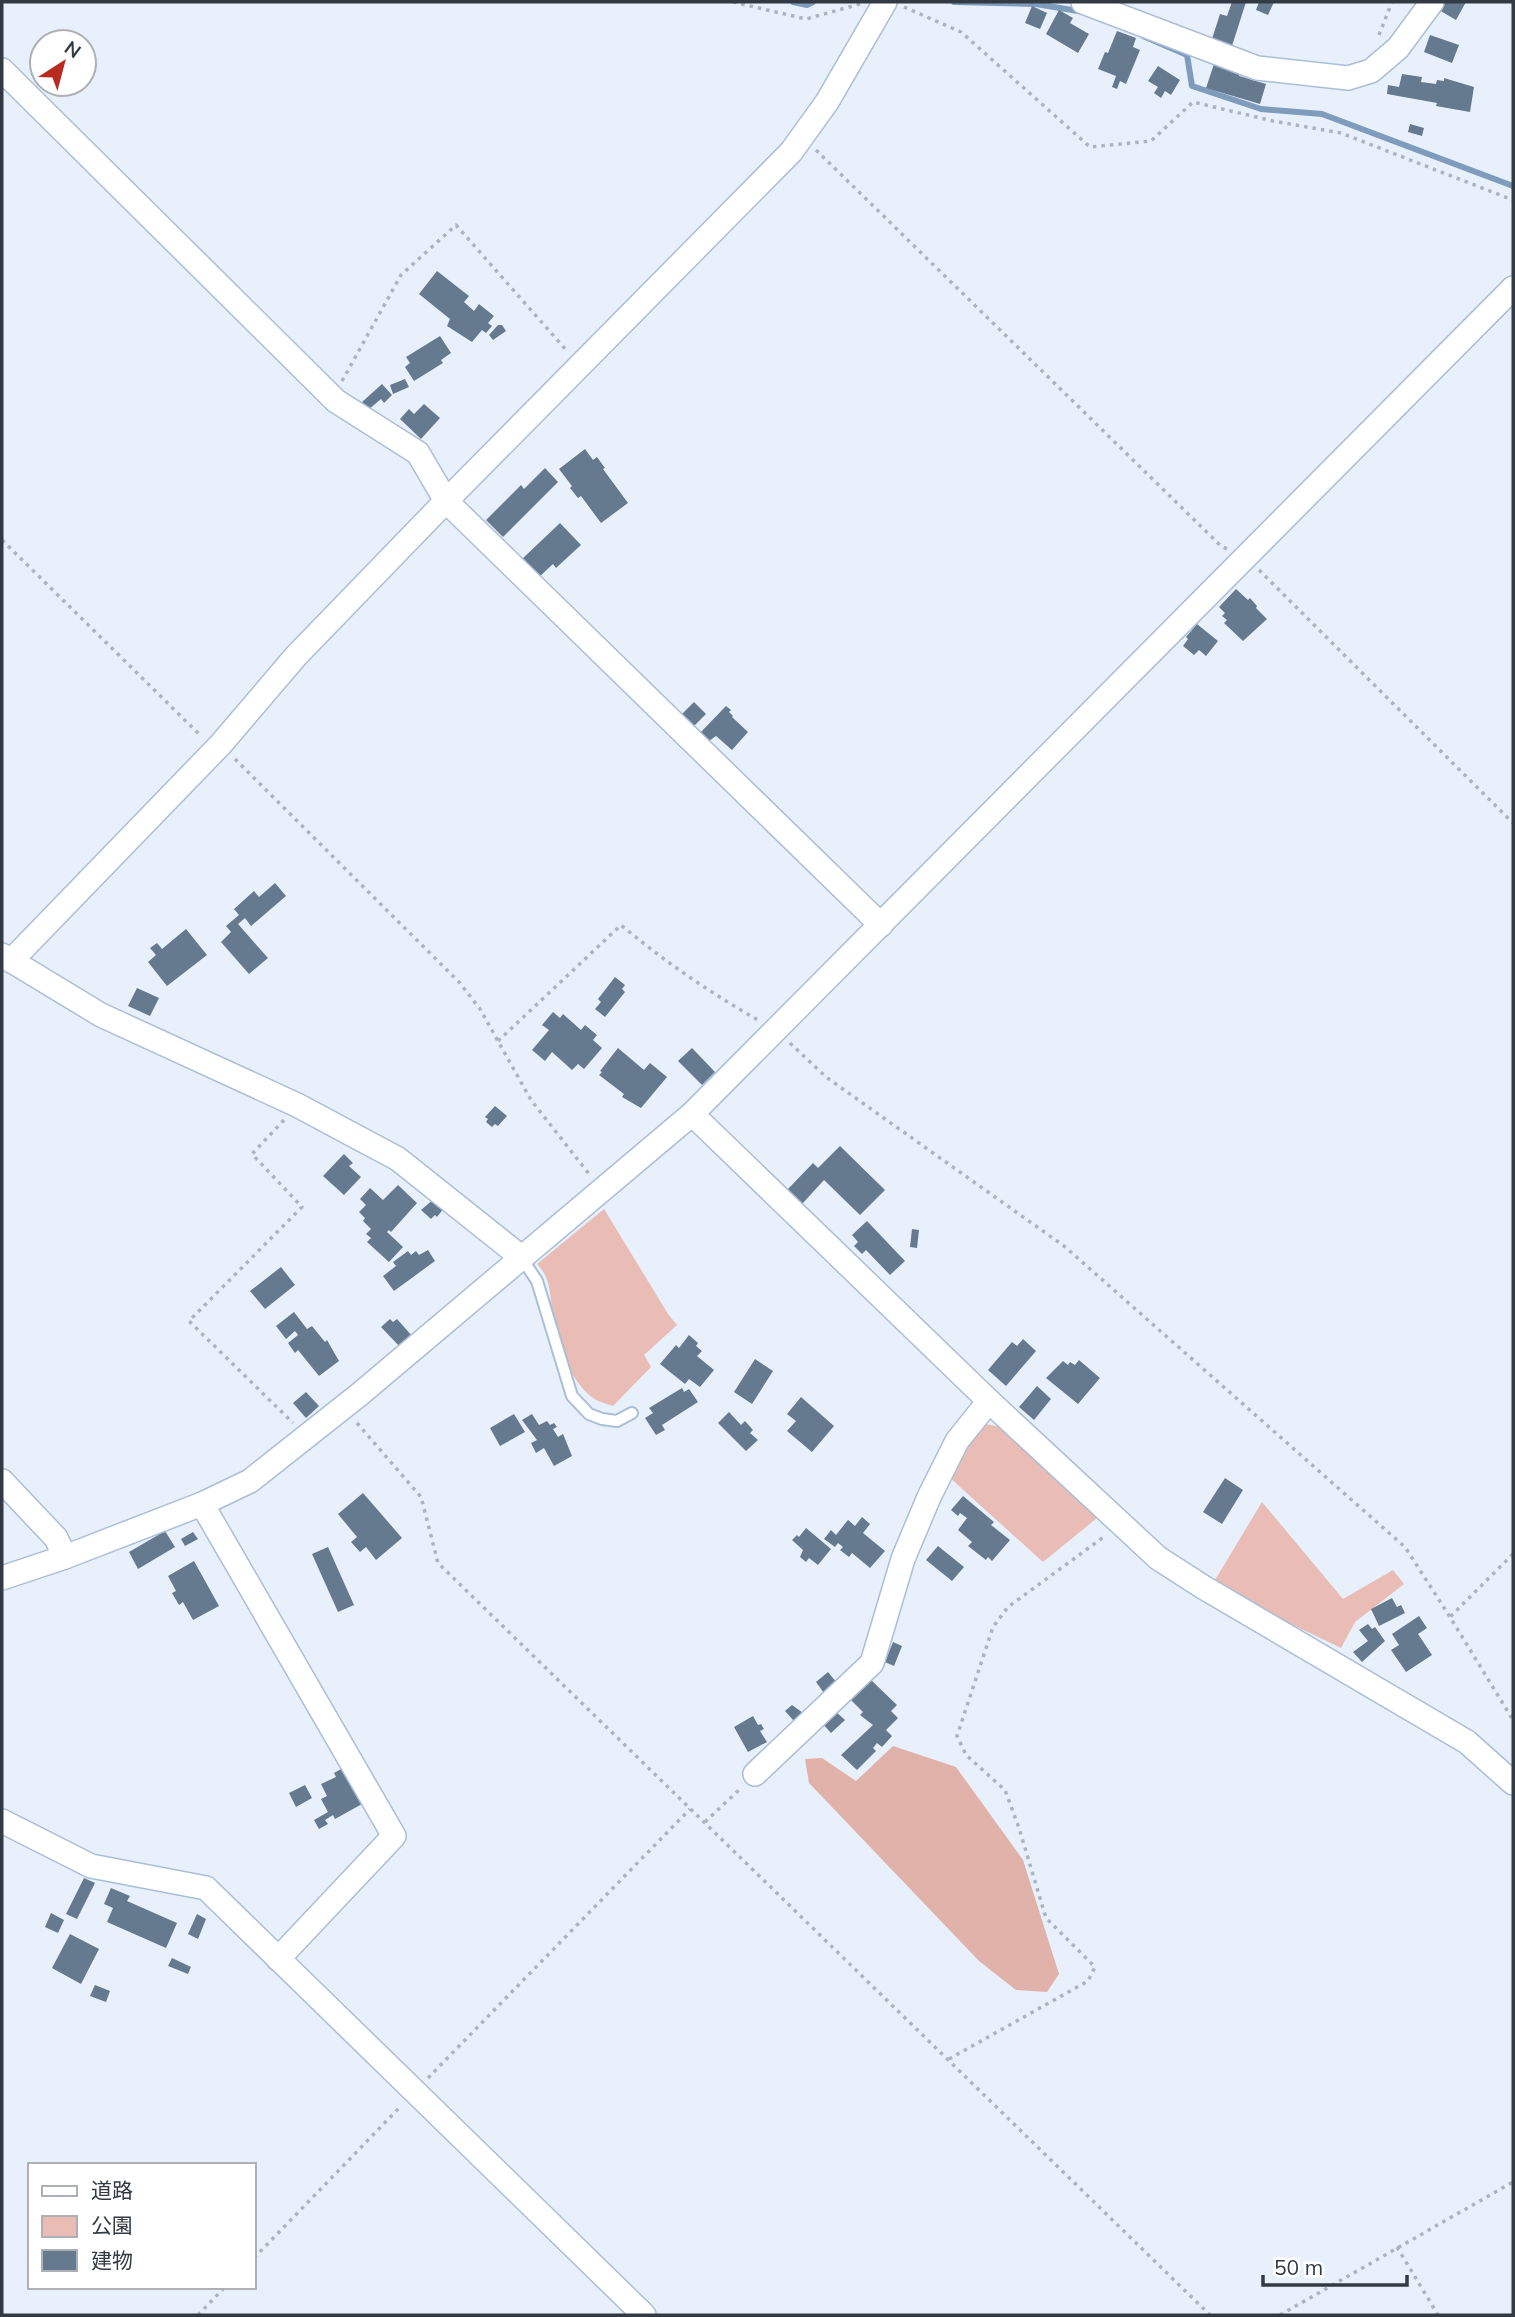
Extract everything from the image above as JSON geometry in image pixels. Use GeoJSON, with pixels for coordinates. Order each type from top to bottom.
{"type":"FeatureCollection","features":[{"type":"Feature","properties":{"kind":"street"},"geometry":{"type":"LineString","coordinates":[[1083,2],[1257,68],[1348,78],[1371,71],[1398,48],[1432,2]]}},
{"type":"Feature","properties":{"kind":"street"},"geometry":{"type":"LineString","coordinates":[[521,1257],[398,1159],[297,1105],[101,1015],[6,958],[218,747],[296,656],[791,152],[894,4]]}},
{"type":"Feature","properties":{"kind":"street"},"geometry":{"type":"LineString","coordinates":[[2,70],[332,397],[418,453],[446,501],[881,925]]}},
{"type":"Feature","properties":{"kind":"street"},"geometry":{"type":"LineString","coordinates":[[2,1578],[65,1557],[202,1504],[250,1481],[343,1407],[692,1114],[1513,288]]}},
{"type":"Feature","properties":{"kind":"street"},"geometry":{"type":"LineString","coordinates":[[692,1114],[989,1401],[1158,1558],[1467,1742],[1513,1783]]}},
{"type":"Feature","properties":{"kind":"street"},"geometry":{"type":"LineString","coordinates":[[755,1774],[873,1662],[903,1559],[929,1497],[957,1441],[989,1401]]}},
{"type":"Feature","properties":{"kind":"street"},"geometry":{"type":"LineString","coordinates":[[2,1481],[56,1538],[65,1557]]}},
{"type":"Feature","properties":{"kind":"street"},"geometry":{"type":"LineString","coordinates":[[202,1504],[394,1836],[278,1959]]}},
{"type":"Feature","properties":{"kind":"street"},"geometry":{"type":"LineString","coordinates":[[2,1821],[90,1866],[206,1888],[644,2315]]}},
{"type":"Feature","properties":{"kind":"lane"},"geometry":{"type":"LineString","coordinates":[[521,1257],[537,1280],[572,1396],[589,1414],[602,1419],[617,1421],[632,1413]]}},
{"type":"Feature","properties":{"kind":"path"},"geometry":{"type":"LineString","coordinates":[[733,2],[807,19],[861,4]]}},
{"type":"Feature","properties":{"kind":"path"},"geometry":{"type":"LineString","coordinates":[[894,4],[961,32],[1090,147],[1152,141],[1193,102],[1273,121],[1341,133],[1513,200]]}},
{"type":"Feature","properties":{"kind":"path"},"geometry":{"type":"LineString","coordinates":[[803,136],[1222,546],[1246,557],[1513,823]]}},
{"type":"Feature","properties":{"kind":"path"},"geometry":{"type":"LineString","coordinates":[[332,397],[401,275],[456,225],[580,366]]}},
{"type":"Feature","properties":{"kind":"path"},"geometry":{"type":"LineString","coordinates":[[2,540],[459,982],[480,1009],[531,1100],[601,1190]]}},
{"type":"Feature","properties":{"kind":"path"},"geometry":{"type":"LineString","coordinates":[[498,1041],[621,925],[697,984],[776,1030],[826,1077],[1064,1246],[1405,1546],[1513,1720]]}},
{"type":"Feature","properties":{"kind":"path"},"geometry":{"type":"LineString","coordinates":[[297,1105],[252,1154],[302,1208],[189,1321],[307,1436]]}},
{"type":"Feature","properties":{"kind":"path"},"geometry":{"type":"LineString","coordinates":[[343,1407],[421,1497],[438,1563],[1210,2315]]}},
{"type":"Feature","properties":{"kind":"path"},"geometry":{"type":"LineString","coordinates":[[948,2060],[1088,1982],[1095,1967],[1046,1918],[1005,1790],[966,1755],[957,1736],[993,1627],[1008,1607],[1121,1524]]}},
{"type":"Feature","properties":{"kind":"path"},"geometry":{"type":"LineString","coordinates":[[1450,1617],[1513,1554]]}},
{"type":"Feature","properties":{"kind":"path"},"geometry":{"type":"LineString","coordinates":[[705,1822],[755,1774]]}},
{"type":"Feature","properties":{"kind":"path"},"geometry":{"type":"LineString","coordinates":[[256,2256],[690,1809]]}},
{"type":"Feature","properties":{"kind":"path"},"geometry":{"type":"LineString","coordinates":[[1280,2315],[1513,2182]]}},
{"type":"Feature","properties":{"kind":"path"},"geometry":{"type":"LineString","coordinates":[[1396,2247],[1438,2315]]}},
{"type":"Feature","properties":{"kind":"path"},"geometry":{"type":"LineString","coordinates":[[198,2315],[223,2289]]}},
{"type":"Feature","properties":{"kind":"green space"},"geometry":{"type":"Polygon","coordinates":[[[604,1209],[677,1325],[644,1355],[651,1367],[613,1406],[593,1398],[571,1371],[558,1337],[548,1281],[537,1264],[604,1209]]]}},
{"type":"Feature","properties":{"kind":"green space"},"geometry":{"type":"Polygon","coordinates":[[[985,1424],[1001,1427],[1097,1518],[1043,1562],[949,1477],[971,1435],[985,1424]]]}},
{"type":"Feature","properties":{"kind":"green space"},"geometry":{"type":"Polygon","coordinates":[[[1262,1502],[1343,1599],[1393,1570],[1404,1584],[1355,1622],[1341,1648],[1270,1614],[1215,1580],[1262,1502]]]}},
{"type":"Feature","properties":{"kind":"shaded area"},"geometry":{"type":"Polygon","coordinates":[[[893,1746],[956,1767],[1023,1860],[1059,1974],[1047,1992],[1016,1990],[979,1961],[809,1783],[805,1759],[822,1758],[856,1781],[893,1746]]]}},
{"type":"Feature","properties":{"kind":"building"},"geometry":{"type":"Polygon","coordinates":[[[1232,2],[1246,2],[1231,49],[1211,42],[1220,14],[1227,16],[1232,2]]]}},
{"type":"Feature","properties":{"kind":"building"},"geometry":{"type":"Polygon","coordinates":[[[1259,2],[1274,2],[1268,15],[1256,10],[1259,2]]]}},
{"type":"Feature","properties":{"kind":"building"},"geometry":{"type":"Polygon","coordinates":[[[1444,2],[1466,2],[1456,20],[1439,10],[1444,2]]]}},
{"type":"Feature","properties":{"kind":"building"},"geometry":{"type":"Polygon","coordinates":[[[1032,6],[1047,13],[1040,29],[1025,23],[1032,6]]]}},
{"type":"Feature","properties":{"kind":"building"},"geometry":{"type":"Polygon","coordinates":[[[1059,10],[1073,18],[1070,23],[1089,34],[1078,53],[1046,34],[1059,10]]]}},
{"type":"Feature","properties":{"kind":"building"},"geometry":{"type":"Polygon","coordinates":[[[1117,31],[1136,38],[1133,47],[1140,50],[1126,84],[1120,81],[1117,89],[1112,87],[1116,76],[1098,69],[1117,31]]]}},
{"type":"Feature","properties":{"kind":"building"},"geometry":{"type":"Polygon","coordinates":[[[1430,35],[1459,45],[1452,63],[1424,52],[1430,35]]]}},
{"type":"Feature","properties":{"kind":"building"},"geometry":{"type":"Polygon","coordinates":[[[1214,64],[1240,72],[1239,76],[1266,84],[1260,104],[1206,88],[1214,64]]]}},
{"type":"Feature","properties":{"kind":"building"},"geometry":{"type":"Polygon","coordinates":[[[1158,66],[1180,80],[1171,95],[1165,91],[1161,98],[1154,93],[1158,87],[1148,81],[1158,66]]]}},
{"type":"Feature","properties":{"kind":"building"},"geometry":{"type":"Polygon","coordinates":[[[1402,74],[1422,77],[1421,82],[1436,84],[1437,80],[1444,81],[1444,78],[1474,87],[1470,112],[1387,94],[1388,85],[1399,87],[1402,74]]]}},
{"type":"Feature","properties":{"kind":"building"},"geometry":{"type":"Polygon","coordinates":[[[1410,124],[1424,128],[1422,136],[1408,132],[1410,124]]]}},
{"type":"Feature","properties":{"kind":"building"},"geometry":{"type":"Polygon","coordinates":[[[437,271],[469,296],[464,302],[474,311],[479,304],[494,316],[488,323],[492,326],[486,333],[482,330],[472,342],[447,326],[450,319],[419,294],[437,271]]]}},
{"type":"Feature","properties":{"kind":"building"},"geometry":{"type":"Polygon","coordinates":[[[498,325],[502,325],[506,331],[493,340],[489,335],[498,325]]]}},
{"type":"Feature","properties":{"kind":"building"},"geometry":{"type":"Polygon","coordinates":[[[440,336],[451,353],[441,360],[443,363],[414,381],[405,367],[410,363],[406,357],[440,336]]]}},
{"type":"Feature","properties":{"kind":"building"},"geometry":{"type":"Polygon","coordinates":[[[405,379],[409,387],[393,394],[390,385],[405,379]]]}},
{"type":"Feature","properties":{"kind":"building"},"geometry":{"type":"Polygon","coordinates":[[[382,384],[392,395],[384,403],[381,399],[368,410],[362,402],[382,384]]]}},
{"type":"Feature","properties":{"kind":"building"},"geometry":{"type":"Polygon","coordinates":[[[424,404],[440,418],[421,439],[400,419],[409,409],[414,414],[424,404]]]}},
{"type":"Feature","properties":{"kind":"building"},"geometry":{"type":"Polygon","coordinates":[[[585,449],[593,460],[597,457],[628,503],[601,523],[581,496],[578,498],[570,488],[572,486],[559,469],[585,449]]]}},
{"type":"Feature","properties":{"kind":"building"},"geometry":{"type":"Polygon","coordinates":[[[545,468],[558,482],[503,537],[486,520],[521,485],[524,489],[545,468]]]}},
{"type":"Feature","properties":{"kind":"building"},"geometry":{"type":"Polygon","coordinates":[[[560,523],[581,545],[556,568],[553,564],[538,578],[521,560],[560,523]]]}},
{"type":"Feature","properties":{"kind":"building"},"geometry":{"type":"Polygon","coordinates":[[[1236,589],[1248,600],[1250,598],[1267,619],[1243,641],[1224,623],[1227,620],[1222,616],[1225,613],[1219,607],[1236,589]]]}},
{"type":"Feature","properties":{"kind":"building"},"geometry":{"type":"Polygon","coordinates":[[[1197,624],[1218,641],[1206,656],[1199,650],[1194,655],[1183,646],[1188,639],[1186,637],[1197,624]]]}},
{"type":"Feature","properties":{"kind":"building"},"geometry":{"type":"Polygon","coordinates":[[[694,702],[706,714],[692,728],[680,716],[694,702]]]}},
{"type":"Feature","properties":{"kind":"building"},"geometry":{"type":"Polygon","coordinates":[[[726,706],[731,710],[729,712],[732,717],[748,732],[732,750],[716,736],[709,741],[700,733],[726,706]]]}},
{"type":"Feature","properties":{"kind":"building"},"geometry":{"type":"Polygon","coordinates":[[[275,883],[286,896],[251,926],[245,918],[238,924],[268,958],[249,974],[221,942],[231,932],[226,926],[239,915],[234,909],[254,891],[259,897],[275,883]]]}},
{"type":"Feature","properties":{"kind":"building"},"geometry":{"type":"Polygon","coordinates":[[[186,929],[207,955],[167,986],[148,962],[156,955],[150,948],[157,943],[162,949],[186,929]]]}},
{"type":"Feature","properties":{"kind":"building"},"geometry":{"type":"Polygon","coordinates":[[[615,977],[625,985],[622,989],[625,992],[605,1017],[595,1009],[601,1002],[598,999],[615,977]]]}},
{"type":"Feature","properties":{"kind":"building"},"geometry":{"type":"Polygon","coordinates":[[[137,988],[159,998],[150,1016],[128,1006],[137,988]]]}},
{"type":"Feature","properties":{"kind":"building"},"geometry":{"type":"Polygon","coordinates":[[[553,1012],[560,1018],[563,1014],[581,1030],[585,1025],[597,1035],[593,1040],[602,1048],[584,1069],[578,1064],[572,1070],[552,1052],[545,1061],[532,1050],[549,1030],[542,1025],[553,1012]]]}},
{"type":"Feature","properties":{"kind":"building"},"geometry":{"type":"Polygon","coordinates":[[[618,1048],[644,1070],[650,1063],[667,1077],[641,1108],[622,1097],[624,1094],[599,1075],[618,1048]]]}},
{"type":"Feature","properties":{"kind":"building"},"geometry":{"type":"Polygon","coordinates":[[[692,1048],[715,1072],[702,1085],[678,1061],[692,1048]]]}},
{"type":"Feature","properties":{"kind":"building"},"geometry":{"type":"Polygon","coordinates":[[[495,1106],[507,1116],[498,1126],[495,1124],[492,1127],[485,1117],[495,1106]]]}},
{"type":"Feature","properties":{"kind":"building"},"geometry":{"type":"Polygon","coordinates":[[[840,1146],[885,1190],[860,1215],[824,1180],[802,1204],[787,1190],[813,1163],[818,1168],[840,1146]]]}},
{"type":"Feature","properties":{"kind":"building"},"geometry":{"type":"Polygon","coordinates":[[[344,1154],[353,1163],[349,1166],[361,1177],[344,1195],[323,1176],[344,1154]]]}},
{"type":"Feature","properties":{"kind":"building"},"geometry":{"type":"Polygon","coordinates":[[[398,1185],[417,1203],[391,1232],[387,1232],[403,1247],[389,1262],[367,1242],[371,1238],[366,1234],[371,1229],[359,1212],[366,1205],[360,1199],[370,1188],[383,1200],[398,1185]]]}},
{"type":"Feature","properties":{"kind":"building"},"geometry":{"type":"Polygon","coordinates":[[[434,1199],[444,1208],[437,1217],[435,1215],[431,1219],[421,1210],[434,1199]]]}},
{"type":"Feature","properties":{"kind":"building"},"geometry":{"type":"Polygon","coordinates":[[[867,1221],[905,1261],[890,1275],[866,1250],[862,1254],[854,1246],[858,1242],[852,1235],[867,1221]]]}},
{"type":"Feature","properties":{"kind":"building"},"geometry":{"type":"Polygon","coordinates":[[[912,1229],[919,1230],[917,1248],[910,1247],[912,1229]]]}},
{"type":"Feature","properties":{"kind":"building"},"geometry":{"type":"Polygon","coordinates":[[[428,1250],[435,1261],[394,1291],[383,1276],[396,1266],[393,1262],[408,1251],[411,1255],[416,1251],[419,1255],[428,1250]]]}},
{"type":"Feature","properties":{"kind":"building"},"geometry":{"type":"Polygon","coordinates":[[[281,1267],[295,1285],[265,1309],[250,1291],[281,1267]]]}},
{"type":"Feature","properties":{"kind":"building"},"geometry":{"type":"Polygon","coordinates":[[[294,1312],[307,1329],[312,1326],[325,1342],[327,1340],[339,1361],[319,1376],[298,1350],[295,1353],[288,1343],[298,1335],[295,1331],[286,1339],[276,1326],[294,1312]]]}},
{"type":"Feature","properties":{"kind":"building"},"geometry":{"type":"Polygon","coordinates":[[[390,1319],[393,1322],[397,1319],[413,1337],[401,1348],[381,1327],[390,1319]]]}},
{"type":"Feature","properties":{"kind":"building"},"geometry":{"type":"Polygon","coordinates":[[[689,1335],[702,1351],[697,1356],[714,1370],[700,1387],[689,1379],[685,1384],[660,1364],[676,1345],[679,1348],[689,1335]]]}},
{"type":"Feature","properties":{"kind":"building"},"geometry":{"type":"Polygon","coordinates":[[[1023,1339],[1036,1351],[1006,1386],[988,1370],[1012,1342],[1017,1346],[1023,1339]]]}},
{"type":"Feature","properties":{"kind":"building"},"geometry":{"type":"Polygon","coordinates":[[[755,1359],[773,1371],[752,1404],[734,1392],[755,1359]]]}},
{"type":"Feature","properties":{"kind":"building"},"geometry":{"type":"Polygon","coordinates":[[[1079,1360],[1100,1378],[1078,1404],[1046,1378],[1063,1361],[1068,1365],[1070,1362],[1075,1365],[1079,1360]]]}},
{"type":"Feature","properties":{"kind":"building"},"geometry":{"type":"Polygon","coordinates":[[[1037,1386],[1051,1399],[1034,1420],[1019,1407],[1037,1386]]]}},
{"type":"Feature","properties":{"kind":"building"},"geometry":{"type":"Polygon","coordinates":[[[682,1388],[684,1392],[689,1389],[698,1402],[662,1425],[665,1430],[656,1435],[645,1418],[653,1413],[649,1408],[682,1388]]]}},
{"type":"Feature","properties":{"kind":"building"},"geometry":{"type":"Polygon","coordinates":[[[306,1392],[319,1406],[306,1418],[293,1403],[306,1392]]]}},
{"type":"Feature","properties":{"kind":"building"},"geometry":{"type":"Polygon","coordinates":[[[801,1397],[834,1426],[812,1452],[787,1431],[796,1421],[787,1414],[801,1397]]]}},
{"type":"Feature","properties":{"kind":"building"},"geometry":{"type":"Polygon","coordinates":[[[729,1412],[741,1425],[745,1421],[753,1430],[750,1433],[758,1440],[746,1451],[718,1423],[729,1412]]]}},
{"type":"Feature","properties":{"kind":"building"},"geometry":{"type":"Polygon","coordinates":[[[514,1414],[525,1432],[500,1446],[490,1428],[514,1414]]]}},
{"type":"Feature","properties":{"kind":"building"},"geometry":{"type":"Polygon","coordinates":[[[532,1414],[539,1425],[547,1421],[550,1425],[554,1423],[557,1427],[553,1429],[558,1437],[563,1434],[572,1456],[554,1466],[544,1448],[536,1453],[531,1443],[537,1440],[522,1420],[532,1414]]]}},
{"type":"Feature","properties":{"kind":"building"},"geometry":{"type":"Polygon","coordinates":[[[1225,1478],[1243,1490],[1222,1524],[1203,1512],[1225,1478]]]}},
{"type":"Feature","properties":{"kind":"building"},"geometry":{"type":"Polygon","coordinates":[[[363,1493],[402,1538],[376,1560],[366,1547],[360,1552],[351,1542],[357,1537],[338,1514],[363,1493]]]}},
{"type":"Feature","properties":{"kind":"building"},"geometry":{"type":"Polygon","coordinates":[[[963,1496],[994,1522],[991,1525],[1010,1540],[992,1561],[988,1557],[986,1560],[968,1546],[972,1542],[958,1530],[967,1518],[960,1513],[958,1516],[951,1510],[963,1496]]]}},
{"type":"Feature","properties":{"kind":"building"},"geometry":{"type":"Polygon","coordinates":[[[862,1517],[870,1524],[863,1533],[885,1551],[870,1568],[852,1553],[849,1557],[840,1550],[843,1547],[838,1543],[835,1547],[824,1539],[831,1530],[836,1535],[848,1520],[855,1526],[862,1517]]]}},
{"type":"Feature","properties":{"kind":"building"},"geometry":{"type":"Polygon","coordinates":[[[806,1528],[831,1549],[818,1565],[809,1558],[806,1562],[800,1557],[803,1550],[792,1540],[797,1535],[799,1537],[806,1528]]]}},
{"type":"Feature","properties":{"kind":"building"},"geometry":{"type":"Polygon","coordinates":[[[165,1531],[175,1547],[138,1569],[129,1552],[165,1531]]]}},
{"type":"Feature","properties":{"kind":"building"},"geometry":{"type":"Polygon","coordinates":[[[193,1532],[198,1539],[185,1546],[181,1539],[193,1532]]]}},
{"type":"Feature","properties":{"kind":"building"},"geometry":{"type":"Polygon","coordinates":[[[938,1546],[964,1567],[952,1581],[926,1560],[938,1546]]]}},
{"type":"Feature","properties":{"kind":"building"},"geometry":{"type":"Polygon","coordinates":[[[328,1547],[354,1605],[338,1612],[312,1554],[328,1547]]]}},
{"type":"Feature","properties":{"kind":"building"},"geometry":{"type":"Polygon","coordinates":[[[194,1561],[219,1606],[193,1620],[183,1602],[179,1605],[172,1593],[176,1591],[168,1576],[194,1561]]]}},
{"type":"Feature","properties":{"kind":"building"},"geometry":{"type":"Polygon","coordinates":[[[1392,1598],[1397,1607],[1401,1605],[1405,1613],[1379,1626],[1371,1609],[1392,1598]]]}},
{"type":"Feature","properties":{"kind":"building"},"geometry":{"type":"Polygon","coordinates":[[[1419,1616],[1427,1628],[1418,1634],[1432,1655],[1406,1672],[1391,1650],[1399,1645],[1392,1634],[1419,1616]]]}},
{"type":"Feature","properties":{"kind":"building"},"geometry":{"type":"Polygon","coordinates":[[[1368,1624],[1372,1629],[1375,1627],[1385,1641],[1362,1662],[1353,1652],[1368,1641],[1359,1630],[1368,1624]]]}},
{"type":"Feature","properties":{"kind":"building"},"geometry":{"type":"Polygon","coordinates":[[[893,1642],[902,1646],[894,1666],[885,1662],[893,1642]]]}},
{"type":"Feature","properties":{"kind":"building"},"geometry":{"type":"Polygon","coordinates":[[[828,1672],[837,1683],[824,1693],[816,1682],[828,1672]]]}},
{"type":"Feature","properties":{"kind":"building"},"geometry":{"type":"Polygon","coordinates":[[[871,1680],[897,1705],[891,1711],[898,1718],[886,1730],[892,1736],[882,1747],[877,1743],[873,1748],[876,1751],[857,1770],[841,1755],[873,1725],[860,1715],[863,1712],[851,1700],[871,1680]]]}},
{"type":"Feature","properties":{"kind":"building"},"geometry":{"type":"Polygon","coordinates":[[[792,1705],[803,1713],[794,1721],[785,1711],[792,1705]]]}},
{"type":"Feature","properties":{"kind":"building"},"geometry":{"type":"Polygon","coordinates":[[[835,1711],[845,1720],[831,1733],[822,1723],[835,1711]]]}},
{"type":"Feature","properties":{"kind":"building"},"geometry":{"type":"Polygon","coordinates":[[[753,1716],[764,1729],[760,1731],[767,1742],[748,1752],[734,1727],[753,1716]]]}},
{"type":"Feature","properties":{"kind":"building"},"geometry":{"type":"Polygon","coordinates":[[[343,1768],[362,1804],[335,1819],[333,1815],[325,1820],[328,1824],[319,1829],[314,1820],[328,1812],[321,1799],[327,1796],[321,1784],[336,1777],[334,1773],[343,1768]]]}},
{"type":"Feature","properties":{"kind":"building"},"geometry":{"type":"Polygon","coordinates":[[[305,1785],[312,1798],[296,1807],[289,1793],[305,1785]]]}},
{"type":"Feature","properties":{"kind":"building"},"geometry":{"type":"Polygon","coordinates":[[[84,1878],[95,1883],[77,1919],[66,1914],[84,1878]]]}},
{"type":"Feature","properties":{"kind":"building"},"geometry":{"type":"Polygon","coordinates":[[[111,1888],[130,1896],[127,1901],[177,1923],[166,1948],[107,1922],[113,1908],[104,1904],[111,1888]]]}},
{"type":"Feature","properties":{"kind":"building"},"geometry":{"type":"Polygon","coordinates":[[[51,1913],[64,1920],[58,1933],[45,1927],[51,1913]]]}},
{"type":"Feature","properties":{"kind":"building"},"geometry":{"type":"Polygon","coordinates":[[[197,1914],[206,1919],[198,1939],[188,1934],[197,1914]]]}},
{"type":"Feature","properties":{"kind":"building"},"geometry":{"type":"Polygon","coordinates":[[[70,1934],[99,1949],[81,1984],[52,1968],[70,1934]]]}},
{"type":"Feature","properties":{"kind":"building"},"geometry":{"type":"Polygon","coordinates":[[[172,1958],[191,1967],[188,1974],[168,1966],[172,1958]]]}},
{"type":"Feature","properties":{"kind":"building"},"geometry":{"type":"Polygon","coordinates":[[[95,1985],[110,1991],[106,2002],[90,1996],[95,1985]]]}},
{"type":"Feature","properties":{"kind":"waterway"},"geometry":{"type":"LineString","coordinates":[[793,2],[807,5],[813,2]]}},
{"type":"Feature","properties":{"kind":"waterway"},"geometry":{"type":"LineString","coordinates":[[954,2],[1036,4],[1084,12]]}},
{"type":"Feature","properties":{"kind":"waterway"},"geometry":{"type":"LineString","coordinates":[[1143,36],[1187,55],[1192,86],[1261,109],[1322,114],[1513,186]]}}]}
